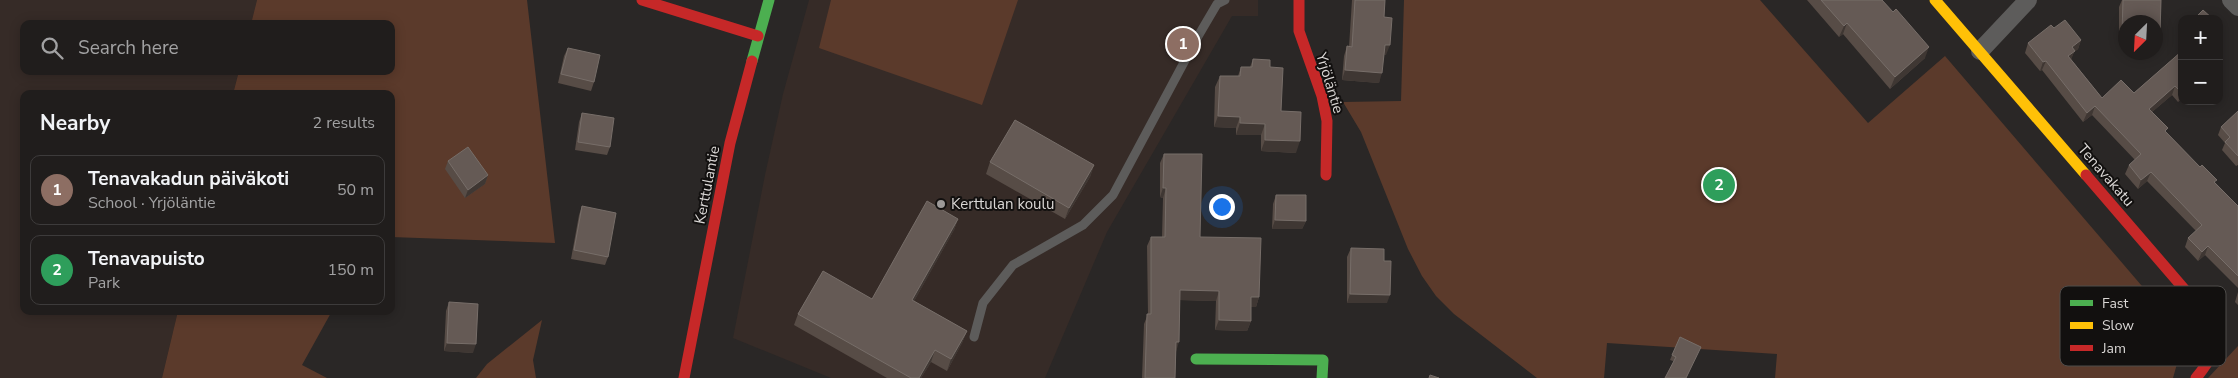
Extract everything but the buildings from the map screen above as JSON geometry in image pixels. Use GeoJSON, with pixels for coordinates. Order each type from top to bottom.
{"type":"FeatureCollection","features":[{"type":"Feature","properties":{"kind":"street"},"geometry":{"type":"LineString","coordinates":[[642,0],[758,36]]}},
{"type":"Feature","properties":{"kind":"street","name":"Kerttulantie"},"geometry":{"type":"LineString","coordinates":[[684,378],[730,143],[769,0]]}},
{"type":"Feature","properties":{"kind":"street","name":"Yrjöläntie"},"geometry":{"type":"LineString","coordinates":[[1299,0],[1299,31],[1322,96],[1327,122],[1326,175]]}},
{"type":"Feature","properties":{"kind":"street","name":"Tenavakatu"},"geometry":{"type":"LineString","coordinates":[[1935,0],[2182,286]]}},
{"type":"Feature","properties":{"kind":"street"},"geometry":{"type":"LineString","coordinates":[[1980,51],[2028,0]]}},
{"type":"Feature","properties":{"kind":"street"},"geometry":{"type":"LineString","coordinates":[[2231,0],[2238,8]]}},
{"type":"Feature","properties":{"kind":"street"},"geometry":{"type":"LineString","coordinates":[[1196,359],[1322,360],[1322,378]]}},
{"type":"Feature","properties":{"kind":"street","name":"Tenavakatu"},"geometry":{"type":"LineString","coordinates":[[2196,378],[2206,366]]}},
{"type":"Feature","properties":{"kind":"lane"},"geometry":{"type":"LineString","coordinates":[[974,337],[983,303],[1013,265],[1083,225],[1113,195],[1197,38],[1217,4],[1225,0]]}},
{"type":"Feature","properties":{"kind":"shaded area"},"geometry":{"type":"Polygon","coordinates":[[[0,0],[257,0],[252,20],[20,20],[20,75],[238,75],[234,90],[20,90],[20,315],[177,315],[162,378],[0,378],[0,0]]]}},
{"type":"Feature","properties":{"kind":"shaded area"},"geometry":{"type":"Polygon","coordinates":[[[257,0],[527,0],[555,243],[395,237],[395,90],[234,90],[238,75],[395,75],[395,20],[252,20],[257,0]]]}},
{"type":"Feature","properties":{"kind":"shaded area","name":"Kerttulan koulu"},"geometry":{"type":"Polygon","coordinates":[[[809,0],[1258,0],[1258,16],[1232,16],[1107,232],[1045,378],[831,378],[733,338],[783,94],[809,0]]]}},
{"type":"Feature","properties":{"kind":"shaded area"},"geometry":{"type":"Polygon","coordinates":[[[831,0],[1018,0],[982,105],[819,48],[831,0]]]}},
{"type":"Feature","properties":{"kind":"shaded area"},"geometry":{"type":"Polygon","coordinates":[[[1404,0],[1760,0],[1868,123],[1945,56],[2142,286],[2060,286],[2060,366],[2176,366],[2173,378],[1775,378],[1777,354],[1607,343],[1604,378],[1537,378],[1454,314],[1436,296],[1422,276],[1408,249],[1361,132],[1343,102],[1401,101],[1404,0]]]}},
{"type":"Feature","properties":{"kind":"shaded area"},"geometry":{"type":"Polygon","coordinates":[[[177,315],[330,315],[302,365],[327,378],[162,378],[177,315]]]}},
{"type":"Feature","properties":{"kind":"shaded area"},"geometry":{"type":"Polygon","coordinates":[[[542,320],[533,360],[536,378],[476,378],[487,364],[542,320]]]}},
{"type":"Feature","properties":{"kind":"shaded area"},"geometry":{"type":"Polygon","coordinates":[[[2238,346],[2238,378],[2208,378],[2219,366],[2226,366],[2226,359],[2238,346]]]}},
{"type":"Feature","properties":{"kind":"traffic: fast"},"geometry":{"type":"LineString","coordinates":[[752,61],[769,0]]}},
{"type":"Feature","properties":{"kind":"traffic: fast"},"geometry":{"type":"LineString","coordinates":[[1196,359],[1323,360],[1322,378]]}},
{"type":"Feature","properties":{"kind":"traffic: slow"},"geometry":{"type":"LineString","coordinates":[[1935,0],[2086,175]]}},
{"type":"Feature","properties":{"kind":"traffic: jam"},"geometry":{"type":"LineString","coordinates":[[642,0],[758,36]]}},
{"type":"Feature","properties":{"kind":"traffic: jam"},"geometry":{"type":"LineString","coordinates":[[1299,0],[1299,31],[1322,96],[1327,121],[1326,175]]}},
{"type":"Feature","properties":{"kind":"traffic: jam"},"geometry":{"type":"LineString","coordinates":[[684,378],[730,143],[752,61]]}},
{"type":"Feature","properties":{"kind":"traffic: jam"},"geometry":{"type":"LineString","coordinates":[[2086,175],[2182,286]]}},
{"type":"Feature","properties":{"kind":"traffic: jam"},"geometry":{"type":"LineString","coordinates":[[2196,378],[2205,366]]}},
{"type":"Feature","properties":{"kind":"place","name":"Tenavakadun päiväkoti"},"geometry":{"type":"Point","coordinates":[1183,44]}},
{"type":"Feature","properties":{"kind":"place","name":"Tenavapuisto"},"geometry":{"type":"Point","coordinates":[1719,185]}},
{"type":"Feature","properties":{"kind":"place","name":"Kerttulan koulu"},"geometry":{"type":"Point","coordinates":[941,204]}}]}
